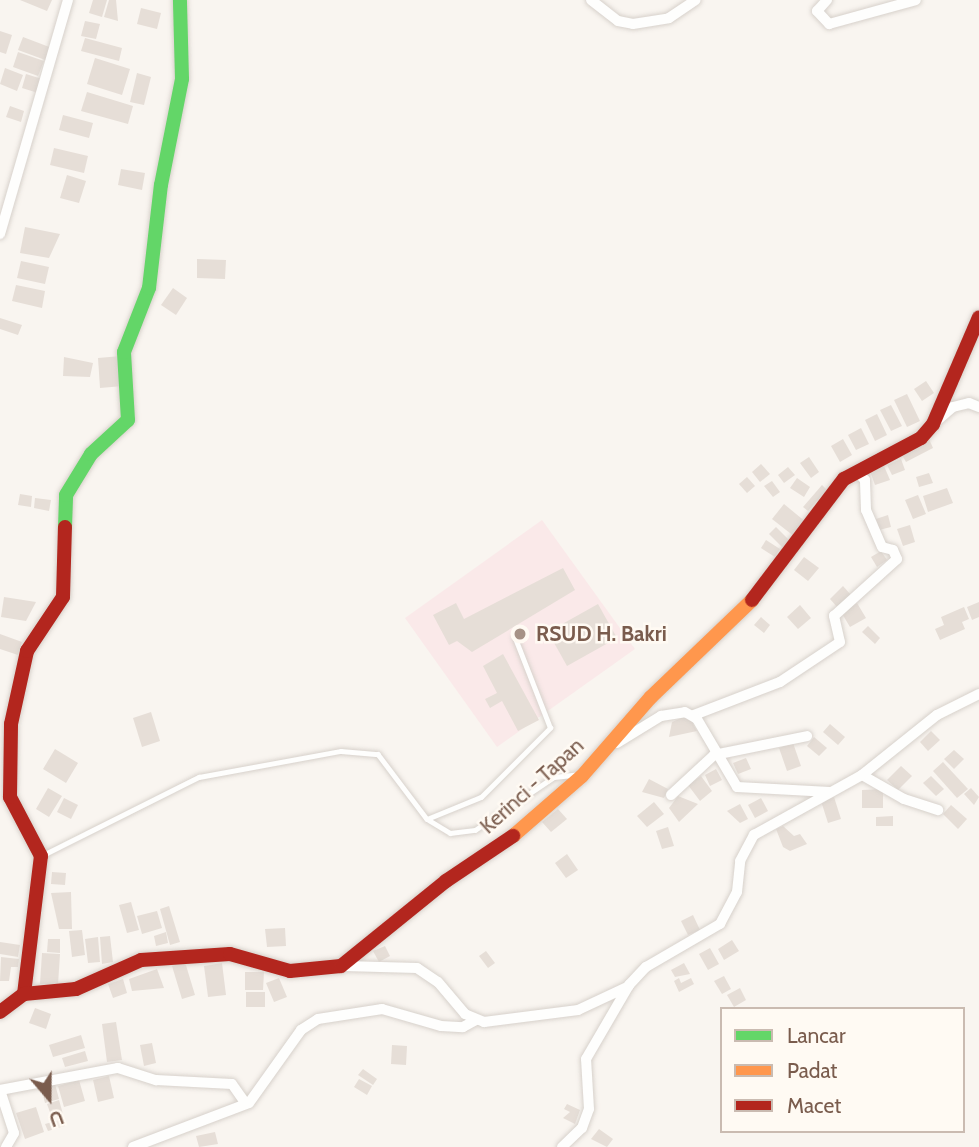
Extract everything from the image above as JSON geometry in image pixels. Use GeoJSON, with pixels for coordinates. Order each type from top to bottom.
{"type":"FeatureCollection","features":[{"type":"Feature","properties":{"kind":"main road"},"geometry":{"type":"LineString","coordinates":[[24,994],[41,856],[8,787],[20,668],[63,597],[66,495],[91,454],[128,420],[124,352],[149,288],[161,186],[182,79],[180,0]]}},
{"type":"Feature","properties":{"kind":"main road","name":"Kerinci - Tapan"},"geometry":{"type":"LineString","coordinates":[[341,966],[446,881],[523,829],[582,776],[663,685],[741,614],[856,471],[920,438],[933,424],[979,317]]}},
{"type":"Feature","properties":{"kind":"main road"},"geometry":{"type":"LineString","coordinates":[[0,1012],[24,994],[76,989],[122,965],[196,953],[230,954],[290,971],[341,966]]}},
{"type":"Feature","properties":{"kind":"street"},"geometry":{"type":"LineString","coordinates":[[0,234],[68,0]]}},
{"type":"Feature","properties":{"kind":"street"},"geometry":{"type":"LineString","coordinates":[[591,0],[618,20],[633,24],[668,18],[696,0]]}},
{"type":"Feature","properties":{"kind":"street"},"geometry":{"type":"LineString","coordinates":[[827,0],[817,11],[828,24],[916,0]]}},
{"type":"Feature","properties":{"kind":"street"},"geometry":{"type":"LineString","coordinates":[[933,424],[953,407],[969,403],[979,407]]}},
{"type":"Feature","properties":{"kind":"street"},"geometry":{"type":"LineString","coordinates":[[604,749],[661,716],[694,715],[780,682],[840,642],[834,616],[897,559],[893,550],[883,547],[866,510],[864,480],[856,471]]}},
{"type":"Feature","properties":{"kind":"street"},"geometry":{"type":"LineString","coordinates":[[562,1147],[582,1128],[589,1109],[586,1059],[629,985],[646,967],[720,924],[737,892],[740,861],[759,830],[862,775],[937,715],[979,694]]}},
{"type":"Feature","properties":{"kind":"street"},"geometry":{"type":"LineString","coordinates":[[694,715],[729,780],[745,790],[831,792]]}},
{"type":"Feature","properties":{"kind":"street"},"geometry":{"type":"LineString","coordinates":[[671,795],[713,753],[807,736]]}},
{"type":"Feature","properties":{"kind":"street"},"geometry":{"type":"LineString","coordinates":[[862,775],[904,799],[938,810]]}},
{"type":"Feature","properties":{"kind":"street"},"geometry":{"type":"LineString","coordinates":[[341,966],[417,968],[476,1020]]}},
{"type":"Feature","properties":{"kind":"street"},"geometry":{"type":"LineString","coordinates":[[133,1147],[258,1097],[301,1030],[318,1018],[382,1009],[441,1026],[463,1027],[476,1020],[578,1010],[629,985]]}},
{"type":"Feature","properties":{"kind":"street"},"geometry":{"type":"LineString","coordinates":[[6,1147],[14,1133],[0,1090],[118,1068],[156,1080],[232,1084],[246,1104]]}},
{"type":"Feature","properties":{"kind":"lane"},"geometry":{"type":"LineString","coordinates":[[427,819],[481,797],[550,728],[515,638]]}},
{"type":"Feature","properties":{"kind":"lane"},"geometry":{"type":"LineString","coordinates":[[41,856],[199,777],[341,751],[384,758],[427,819],[450,833],[475,830],[554,777],[582,776]]}},
{"type":"Feature","properties":{"kind":"shaded area","name":"RSUD H. Bakri"},"geometry":{"type":"Polygon","coordinates":[[[542,520],[635,649],[497,747],[405,618],[542,520]]]}},
{"type":"Feature","properties":{"kind":"building"},"geometry":{"type":"Polygon","coordinates":[[[20,0],[52,0],[47,11],[20,0]]]}},
{"type":"Feature","properties":{"kind":"building"},"geometry":{"type":"Polygon","coordinates":[[[93,0],[107,0],[102,17],[89,13],[93,0]]]}},
{"type":"Feature","properties":{"kind":"building"},"geometry":{"type":"Polygon","coordinates":[[[109,0],[116,0],[118,21],[104,17],[109,0]]]}},
{"type":"Feature","properties":{"kind":"building"},"geometry":{"type":"Polygon","coordinates":[[[141,8],[161,13],[157,29],[137,24],[141,8]]]}},
{"type":"Feature","properties":{"kind":"building"},"geometry":{"type":"Polygon","coordinates":[[[85,21],[100,24],[96,39],[81,36],[85,21]]]}},
{"type":"Feature","properties":{"kind":"building"},"geometry":{"type":"Polygon","coordinates":[[[0,31],[12,35],[6,54],[0,52],[0,31]]]}},
{"type":"Feature","properties":{"kind":"building"},"geometry":{"type":"Polygon","coordinates":[[[23,37],[52,48],[48,61],[18,50],[23,37]]]}},
{"type":"Feature","properties":{"kind":"building"},"geometry":{"type":"Polygon","coordinates":[[[85,38],[122,48],[119,61],[81,51],[85,38]]]}},
{"type":"Feature","properties":{"kind":"building"},"geometry":{"type":"Polygon","coordinates":[[[18,52],[44,61],[38,76],[13,67],[18,52]]]}},
{"type":"Feature","properties":{"kind":"building"},"geometry":{"type":"Polygon","coordinates":[[[95,58],[130,69],[122,95],[87,84],[95,58]]]}},
{"type":"Feature","properties":{"kind":"building"},"geometry":{"type":"Polygon","coordinates":[[[5,68],[23,75],[17,91],[0,84],[5,68]]]}},
{"type":"Feature","properties":{"kind":"building"},"geometry":{"type":"Polygon","coordinates":[[[137,73],[151,77],[144,105],[130,102],[137,73]]]}},
{"type":"Feature","properties":{"kind":"building"},"geometry":{"type":"Polygon","coordinates":[[[26,74],[42,79],[38,93],[22,88],[26,74]]]}},
{"type":"Feature","properties":{"kind":"building"},"geometry":{"type":"Polygon","coordinates":[[[87,92],[133,106],[128,124],[81,111],[87,92]]]}},
{"type":"Feature","properties":{"kind":"building"},"geometry":{"type":"Polygon","coordinates":[[[10,106],[24,111],[21,122],[6,117],[10,106]]]}},
{"type":"Feature","properties":{"kind":"building"},"geometry":{"type":"Polygon","coordinates":[[[63,115],[93,123],[89,138],[59,130],[63,115]]]}},
{"type":"Feature","properties":{"kind":"building"},"geometry":{"type":"Polygon","coordinates":[[[54,148],[88,156],[84,173],[50,165],[54,148]]]}},
{"type":"Feature","properties":{"kind":"building"},"geometry":{"type":"Polygon","coordinates":[[[121,169],[145,173],[142,190],[118,185],[121,169]]]}},
{"type":"Feature","properties":{"kind":"building"},"geometry":{"type":"Polygon","coordinates":[[[67,175],[86,181],[79,203],[60,198],[67,175]]]}},
{"type":"Feature","properties":{"kind":"building"},"geometry":{"type":"Polygon","coordinates":[[[25,227],[60,234],[49,258],[20,253],[25,227]]]}},
{"type":"Feature","properties":{"kind":"building"},"geometry":{"type":"Polygon","coordinates":[[[197,259],[226,260],[225,279],[197,278],[197,259]]]}},
{"type":"Feature","properties":{"kind":"building"},"geometry":{"type":"Polygon","coordinates":[[[21,261],[49,267],[45,284],[17,278],[21,261]]]}},
{"type":"Feature","properties":{"kind":"building"},"geometry":{"type":"Polygon","coordinates":[[[16,285],[45,291],[42,308],[12,301],[16,285]]]}},
{"type":"Feature","properties":{"kind":"building"},"geometry":{"type":"Polygon","coordinates":[[[173,288],[187,298],[176,315],[161,305],[173,288]]]}},
{"type":"Feature","properties":{"kind":"building"},"geometry":{"type":"Polygon","coordinates":[[[0,318],[22,325],[18,335],[0,329],[0,318]]]}},
{"type":"Feature","properties":{"kind":"building"},"geometry":{"type":"Polygon","coordinates":[[[121,356],[123,386],[100,388],[98,358],[121,356]]]}},
{"type":"Feature","properties":{"kind":"building"},"geometry":{"type":"Polygon","coordinates":[[[64,357],[93,363],[90,377],[63,376],[64,357]]]}},
{"type":"Feature","properties":{"kind":"building"},"geometry":{"type":"Polygon","coordinates":[[[926,381],[934,393],[922,401],[914,389],[926,381]]]}},
{"type":"Feature","properties":{"kind":"building"},"geometry":{"type":"Polygon","coordinates":[[[907,394],[920,421],[907,427],[894,400],[907,394]]]}},
{"type":"Feature","properties":{"kind":"building"},"geometry":{"type":"Polygon","coordinates":[[[891,405],[902,426],[891,431],[880,410],[891,405]]]}},
{"type":"Feature","properties":{"kind":"building"},"geometry":{"type":"Polygon","coordinates":[[[877,414],[887,435],[875,441],[865,420],[877,414]]]}},
{"type":"Feature","properties":{"kind":"building"},"geometry":{"type":"Polygon","coordinates":[[[861,428],[869,444],[856,450],[848,435],[861,428]]]}},
{"type":"Feature","properties":{"kind":"building"},"geometry":{"type":"Polygon","coordinates":[[[843,439],[852,455],[840,462],[831,446],[843,439]]]}},
{"type":"Feature","properties":{"kind":"building"},"geometry":{"type":"Polygon","coordinates":[[[929,439],[933,448],[906,462],[901,453],[929,439]]]}},
{"type":"Feature","properties":{"kind":"building"},"geometry":{"type":"Polygon","coordinates":[[[809,457],[819,472],[811,478],[800,463],[809,457]]]}},
{"type":"Feature","properties":{"kind":"building"},"geometry":{"type":"Polygon","coordinates":[[[901,459],[905,470],[892,475],[887,465],[901,459]]]}},
{"type":"Feature","properties":{"kind":"building"},"geometry":{"type":"Polygon","coordinates":[[[761,464],[770,474],[760,482],[752,472],[761,464]]]}},
{"type":"Feature","properties":{"kind":"building"},"geometry":{"type":"Polygon","coordinates":[[[884,466],[890,480],[875,485],[870,471],[884,466]]]}},
{"type":"Feature","properties":{"kind":"building"},"geometry":{"type":"Polygon","coordinates":[[[788,467],[795,475],[784,483],[778,475],[788,467]]]}},
{"type":"Feature","properties":{"kind":"building"},"geometry":{"type":"Polygon","coordinates":[[[929,473],[933,483],[919,487],[916,477],[929,473]]]}},
{"type":"Feature","properties":{"kind":"building"},"geometry":{"type":"Polygon","coordinates":[[[747,477],[755,486],[747,493],[739,484],[747,477]]]}},
{"type":"Feature","properties":{"kind":"building"},"geometry":{"type":"Polygon","coordinates":[[[797,478],[810,487],[804,497],[790,488],[797,478]]]}},
{"type":"Feature","properties":{"kind":"building"},"geometry":{"type":"Polygon","coordinates":[[[772,481],[780,492],[773,497],[764,486],[772,481]]]}},
{"type":"Feature","properties":{"kind":"building"},"geometry":{"type":"Polygon","coordinates":[[[822,485],[827,490],[808,511],[803,507],[822,485]]]}},
{"type":"Feature","properties":{"kind":"building"},"geometry":{"type":"Polygon","coordinates":[[[947,488],[953,503],[928,512],[923,496],[947,488]]]}},
{"type":"Feature","properties":{"kind":"building"},"geometry":{"type":"Polygon","coordinates":[[[20,494],[32,496],[31,507],[18,505],[20,494]]]}},
{"type":"Feature","properties":{"kind":"building"},"geometry":{"type":"Polygon","coordinates":[[[918,495],[926,514],[913,519],[905,500],[918,495]]]}},
{"type":"Feature","properties":{"kind":"building"},"geometry":{"type":"Polygon","coordinates":[[[35,498],[51,500],[49,511],[34,508],[35,498]]]}},
{"type":"Feature","properties":{"kind":"building"},"geometry":{"type":"Polygon","coordinates":[[[784,504],[807,523],[795,537],[772,519],[784,504]]]}},
{"type":"Feature","properties":{"kind":"building"},"geometry":{"type":"Polygon","coordinates":[[[888,515],[891,527],[879,530],[876,519],[888,515]]]}},
{"type":"Feature","properties":{"kind":"building"},"geometry":{"type":"Polygon","coordinates":[[[910,525],[915,542],[903,546],[897,529],[910,525]]]}},
{"type":"Feature","properties":{"kind":"building"},"geometry":{"type":"Polygon","coordinates":[[[776,527],[792,543],[785,550],[769,534],[776,527]]]}},
{"type":"Feature","properties":{"kind":"building"},"geometry":{"type":"Polygon","coordinates":[[[766,540],[780,549],[775,557],[761,548],[766,540]]]}},
{"type":"Feature","properties":{"kind":"building"},"geometry":{"type":"Polygon","coordinates":[[[881,551],[887,560],[877,567],[871,557],[881,551]]]}},
{"type":"Feature","properties":{"kind":"building"},"geometry":{"type":"Polygon","coordinates":[[[804,557],[819,568],[808,581],[794,570],[804,557]]]}},
{"type":"Feature","properties":{"kind":"building"},"geometry":{"type":"Polygon","coordinates":[[[563,568],[575,590],[472,652],[457,641],[449,645],[433,615],[456,603],[464,619],[563,568]]]}},
{"type":"Feature","properties":{"kind":"building"},"geometry":{"type":"Polygon","coordinates":[[[843,586],[851,595],[838,608],[830,599],[843,586]]]}},
{"type":"Feature","properties":{"kind":"building"},"geometry":{"type":"Polygon","coordinates":[[[4,597],[36,602],[26,621],[1,617],[4,597]]]}},
{"type":"Feature","properties":{"kind":"building"},"geometry":{"type":"Polygon","coordinates":[[[979,602],[979,617],[972,620],[967,607],[979,602]]]}},
{"type":"Feature","properties":{"kind":"building"},"geometry":{"type":"Polygon","coordinates":[[[857,603],[866,618],[850,627],[841,612],[857,603]]]}},
{"type":"Feature","properties":{"kind":"building"},"geometry":{"type":"Polygon","coordinates":[[[598,604],[617,638],[567,666],[548,632],[598,604]]]}},
{"type":"Feature","properties":{"kind":"building"},"geometry":{"type":"Polygon","coordinates":[[[800,605],[811,618],[798,629],[787,617],[800,605]]]}},
{"type":"Feature","properties":{"kind":"building"},"geometry":{"type":"Polygon","coordinates":[[[964,607],[969,619],[962,622],[965,629],[940,640],[935,629],[944,625],[941,617],[964,607]]]}},
{"type":"Feature","properties":{"kind":"building"},"geometry":{"type":"Polygon","coordinates":[[[761,617],[770,625],[764,633],[754,625],[761,617]]]}},
{"type":"Feature","properties":{"kind":"building"},"geometry":{"type":"Polygon","coordinates":[[[868,626],[880,638],[875,644],[862,632],[868,626]]]}},
{"type":"Feature","properties":{"kind":"building"},"geometry":{"type":"Polygon","coordinates":[[[0,634],[22,642],[18,655],[0,649],[0,634]]]}},
{"type":"Feature","properties":{"kind":"building"},"geometry":{"type":"Polygon","coordinates":[[[503,654],[539,720],[518,731],[502,701],[490,708],[485,699],[497,693],[483,666],[503,654]]]}},
{"type":"Feature","properties":{"kind":"building"},"geometry":{"type":"Polygon","coordinates":[[[151,712],[160,741],[142,747],[133,718],[151,712]]]}},
{"type":"Feature","properties":{"kind":"building"},"geometry":{"type":"Polygon","coordinates":[[[688,715],[697,731],[669,737],[672,722],[688,715]]]}},
{"type":"Feature","properties":{"kind":"building"},"geometry":{"type":"Polygon","coordinates":[[[830,724],[845,737],[838,745],[823,732],[830,724]]]}},
{"type":"Feature","properties":{"kind":"building"},"geometry":{"type":"Polygon","coordinates":[[[931,731],[940,740],[928,751],[920,742],[931,731]]]}},
{"type":"Feature","properties":{"kind":"building"},"geometry":{"type":"Polygon","coordinates":[[[814,737],[827,748],[819,756],[807,746],[814,737]]]}},
{"type":"Feature","properties":{"kind":"building"},"geometry":{"type":"Polygon","coordinates":[[[793,743],[801,766],[787,771],[779,748],[793,743]]]}},
{"type":"Feature","properties":{"kind":"building"},"geometry":{"type":"Polygon","coordinates":[[[55,749],[78,763],[66,783],[43,769],[55,749]]]}},
{"type":"Feature","properties":{"kind":"building"},"geometry":{"type":"Polygon","coordinates":[[[954,750],[964,759],[954,769],[944,759],[954,750]]]}},
{"type":"Feature","properties":{"kind":"building"},"geometry":{"type":"Polygon","coordinates":[[[746,758],[751,769],[738,774],[733,763],[746,758]]]}},
{"type":"Feature","properties":{"kind":"building"},"geometry":{"type":"Polygon","coordinates":[[[943,762],[968,789],[957,798],[933,771],[943,762]]]}},
{"type":"Feature","properties":{"kind":"building"},"geometry":{"type":"Polygon","coordinates":[[[901,766],[912,776],[898,790],[887,780],[901,766]]]}},
{"type":"Feature","properties":{"kind":"building"},"geometry":{"type":"Polygon","coordinates":[[[716,769],[722,780],[710,786],[705,775],[716,769]]]}},
{"type":"Feature","properties":{"kind":"building"},"geometry":{"type":"Polygon","coordinates":[[[701,776],[712,791],[700,801],[688,785],[701,776]]]}},
{"type":"Feature","properties":{"kind":"building"},"geometry":{"type":"Polygon","coordinates":[[[931,776],[944,789],[936,796],[923,783],[931,776]]]}},
{"type":"Feature","properties":{"kind":"building"},"geometry":{"type":"Polygon","coordinates":[[[649,779],[668,789],[664,798],[642,792],[649,779]]]}},
{"type":"Feature","properties":{"kind":"building"},"geometry":{"type":"Polygon","coordinates":[[[48,788],[62,796],[49,817],[36,809],[48,788]]]}},
{"type":"Feature","properties":{"kind":"building"},"geometry":{"type":"Polygon","coordinates":[[[971,788],[979,797],[974,805],[964,794],[971,788]]]}},
{"type":"Feature","properties":{"kind":"building"},"geometry":{"type":"Polygon","coordinates":[[[883,789],[883,808],[862,808],[862,790],[883,789]]]}},
{"type":"Feature","properties":{"kind":"building"},"geometry":{"type":"Polygon","coordinates":[[[678,796],[698,804],[679,822],[669,808],[678,796]]]}},
{"type":"Feature","properties":{"kind":"building"},"geometry":{"type":"Polygon","coordinates":[[[834,797],[841,819],[828,823],[821,801],[834,797]]]}},
{"type":"Feature","properties":{"kind":"building"},"geometry":{"type":"Polygon","coordinates":[[[64,798],[78,805],[71,819],[57,812],[64,798]]]}},
{"type":"Feature","properties":{"kind":"building"},"geometry":{"type":"Polygon","coordinates":[[[761,798],[768,811],[755,818],[748,805],[761,798]]]}},
{"type":"Feature","properties":{"kind":"building"},"geometry":{"type":"Polygon","coordinates":[[[654,802],[664,814],[647,827],[637,816],[654,802]]]}},
{"type":"Feature","properties":{"kind":"building"},"geometry":{"type":"Polygon","coordinates":[[[740,804],[748,819],[740,823],[727,811],[740,804]]]}},
{"type":"Feature","properties":{"kind":"building"},"geometry":{"type":"Polygon","coordinates":[[[951,805],[967,819],[958,829],[943,814],[951,805]]]}},
{"type":"Feature","properties":{"kind":"building"},"geometry":{"type":"Polygon","coordinates":[[[558,809],[567,819],[551,832],[542,822],[558,809]]]}},
{"type":"Feature","properties":{"kind":"building"},"geometry":{"type":"Polygon","coordinates":[[[893,816],[893,826],[876,826],[876,817],[893,816]]]}},
{"type":"Feature","properties":{"kind":"building"},"geometry":{"type":"Polygon","coordinates":[[[783,826],[794,836],[800,834],[807,844],[790,851],[783,847],[776,829],[783,826]]]}},
{"type":"Feature","properties":{"kind":"building"},"geometry":{"type":"Polygon","coordinates":[[[668,827],[674,846],[662,849],[656,831],[668,827]]]}},
{"type":"Feature","properties":{"kind":"building"},"geometry":{"type":"Polygon","coordinates":[[[567,854],[578,870],[566,878],[555,863],[567,854]]]}},
{"type":"Feature","properties":{"kind":"building"},"geometry":{"type":"Polygon","coordinates":[[[52,872],[66,873],[65,885],[51,884],[52,872]]]}},
{"type":"Feature","properties":{"kind":"building"},"geometry":{"type":"Polygon","coordinates":[[[71,892],[72,929],[59,929],[51,893],[71,892]]]}},
{"type":"Feature","properties":{"kind":"building"},"geometry":{"type":"Polygon","coordinates":[[[131,902],[139,930],[127,933],[119,905],[131,902]]]}},
{"type":"Feature","properties":{"kind":"building"},"geometry":{"type":"Polygon","coordinates":[[[169,906],[180,942],[170,945],[160,909],[169,906]]]}},
{"type":"Feature","properties":{"kind":"building"},"geometry":{"type":"Polygon","coordinates":[[[157,911],[162,928],[142,934],[137,916],[157,911]]]}},
{"type":"Feature","properties":{"kind":"building"},"geometry":{"type":"Polygon","coordinates":[[[693,915],[700,930],[688,935],[681,921],[693,915]]]}},
{"type":"Feature","properties":{"kind":"building"},"geometry":{"type":"Polygon","coordinates":[[[285,928],[286,946],[267,947],[265,929],[285,928]]]}},
{"type":"Feature","properties":{"kind":"building"},"geometry":{"type":"Polygon","coordinates":[[[82,930],[85,955],[72,957],[69,931],[82,930]]]}},
{"type":"Feature","properties":{"kind":"building"},"geometry":{"type":"Polygon","coordinates":[[[166,932],[168,943],[156,946],[154,936],[166,932]]]}},
{"type":"Feature","properties":{"kind":"building"},"geometry":{"type":"Polygon","coordinates":[[[110,936],[113,962],[102,964],[100,937],[110,936]]]}},
{"type":"Feature","properties":{"kind":"building"},"geometry":{"type":"Polygon","coordinates":[[[98,937],[100,962],[88,963],[85,939],[98,937]]]}},
{"type":"Feature","properties":{"kind":"building"},"geometry":{"type":"Polygon","coordinates":[[[48,939],[60,939],[60,953],[47,952],[48,939]]]}},
{"type":"Feature","properties":{"kind":"building"},"geometry":{"type":"Polygon","coordinates":[[[732,940],[739,951],[724,960],[718,949],[732,940]]]}},
{"type":"Feature","properties":{"kind":"building"},"geometry":{"type":"Polygon","coordinates":[[[0,942],[20,945],[18,957],[0,954],[0,942]]]}},
{"type":"Feature","properties":{"kind":"building"},"geometry":{"type":"Polygon","coordinates":[[[385,946],[390,956],[379,962],[373,951],[385,946]]]}},
{"type":"Feature","properties":{"kind":"building"},"geometry":{"type":"Polygon","coordinates":[[[710,948],[719,964],[708,970],[699,954],[710,948]]]}},
{"type":"Feature","properties":{"kind":"building"},"geometry":{"type":"Polygon","coordinates":[[[486,951],[495,963],[488,968],[479,956],[486,951]]]}},
{"type":"Feature","properties":{"kind":"building"},"geometry":{"type":"Polygon","coordinates":[[[42,953],[60,954],[58,985],[40,984],[42,953]]]}},
{"type":"Feature","properties":{"kind":"building"},"geometry":{"type":"Polygon","coordinates":[[[1,957],[19,959],[18,967],[11,967],[9,981],[0,981],[1,957]]]}},
{"type":"Feature","properties":{"kind":"building"},"geometry":{"type":"Polygon","coordinates":[[[185,962],[195,995],[182,999],[172,966],[185,962]]]}},
{"type":"Feature","properties":{"kind":"building"},"geometry":{"type":"Polygon","coordinates":[[[222,963],[226,995],[208,997],[204,966],[222,963]]]}},
{"type":"Feature","properties":{"kind":"building"},"geometry":{"type":"Polygon","coordinates":[[[684,963],[690,974],[675,977],[671,970],[684,963]]]}},
{"type":"Feature","properties":{"kind":"building"},"geometry":{"type":"Polygon","coordinates":[[[157,969],[164,988],[132,991],[129,979],[157,969]]]}},
{"type":"Feature","properties":{"kind":"building"},"geometry":{"type":"Polygon","coordinates":[[[245,972],[264,972],[263,990],[245,990],[245,972]]]}},
{"type":"Feature","properties":{"kind":"building"},"geometry":{"type":"Polygon","coordinates":[[[724,976],[731,989],[722,994],[714,981],[724,976]]]}},
{"type":"Feature","properties":{"kind":"building"},"geometry":{"type":"Polygon","coordinates":[[[279,978],[287,997],[274,1002],[266,983],[279,978]]]}},
{"type":"Feature","properties":{"kind":"building"},"geometry":{"type":"Polygon","coordinates":[[[679,978],[681,983],[691,978],[694,984],[679,992],[674,981],[679,978]]]}},
{"type":"Feature","properties":{"kind":"building"},"geometry":{"type":"Polygon","coordinates":[[[123,979],[127,993],[113,998],[108,984],[123,979]]]}},
{"type":"Feature","properties":{"kind":"building"},"geometry":{"type":"Polygon","coordinates":[[[740,988],[746,1000],[734,1007],[727,995],[740,988]]]}},
{"type":"Feature","properties":{"kind":"building"},"geometry":{"type":"Polygon","coordinates":[[[246,992],[265,992],[265,1007],[246,1007],[246,992]]]}},
{"type":"Feature","properties":{"kind":"building"},"geometry":{"type":"Polygon","coordinates":[[[35,1008],[51,1014],[46,1029],[29,1023],[35,1008]]]}},
{"type":"Feature","properties":{"kind":"building"},"geometry":{"type":"Polygon","coordinates":[[[116,1022],[122,1060],[107,1062],[102,1024],[116,1022]]]}},
{"type":"Feature","properties":{"kind":"building"},"geometry":{"type":"Polygon","coordinates":[[[81,1035],[85,1048],[53,1057],[49,1045],[81,1035]]]}},
{"type":"Feature","properties":{"kind":"building"},"geometry":{"type":"Polygon","coordinates":[[[152,1043],[156,1063],[144,1066],[140,1045],[152,1043]]]}},
{"type":"Feature","properties":{"kind":"building"},"geometry":{"type":"Polygon","coordinates":[[[392,1045],[407,1046],[406,1065],[391,1064],[392,1045]]]}},
{"type":"Feature","properties":{"kind":"building"},"geometry":{"type":"Polygon","coordinates":[[[85,1051],[88,1061],[65,1067],[62,1058],[85,1051]]]}},
{"type":"Feature","properties":{"kind":"building"},"geometry":{"type":"Polygon","coordinates":[[[363,1069],[377,1079],[373,1085],[358,1075],[363,1069]]]}},
{"type":"Feature","properties":{"kind":"building"},"geometry":{"type":"Polygon","coordinates":[[[109,1076],[114,1098],[98,1102],[93,1080],[109,1076]]]}},
{"type":"Feature","properties":{"kind":"building"},"geometry":{"type":"Polygon","coordinates":[[[359,1079],[372,1086],[367,1095],[354,1087],[359,1079]]]}},
{"type":"Feature","properties":{"kind":"building"},"geometry":{"type":"Polygon","coordinates":[[[79,1080],[85,1101],[64,1107],[58,1086],[79,1080]]]}},
{"type":"Feature","properties":{"kind":"building"},"geometry":{"type":"Polygon","coordinates":[[[55,1084],[59,1099],[45,1103],[41,1088],[55,1084]]]}},
{"type":"Feature","properties":{"kind":"building"},"geometry":{"type":"Polygon","coordinates":[[[59,1100],[63,1114],[52,1118],[47,1104],[59,1100]]]}},
{"type":"Feature","properties":{"kind":"building"},"geometry":{"type":"Polygon","coordinates":[[[567,1104],[580,1110],[575,1124],[563,1118],[570,1112],[564,1109],[567,1104]]]}},
{"type":"Feature","properties":{"kind":"building"},"geometry":{"type":"Polygon","coordinates":[[[36,1107],[44,1132],[25,1139],[16,1113],[36,1107]]]}},
{"type":"Feature","properties":{"kind":"building"},"geometry":{"type":"Polygon","coordinates":[[[63,1119],[65,1126],[48,1131],[45,1124],[63,1119]]]}},
{"type":"Feature","properties":{"kind":"building"},"geometry":{"type":"Polygon","coordinates":[[[599,1129],[613,1139],[607,1147],[591,1139],[599,1129]]]}},
{"type":"Feature","properties":{"kind":"building"},"geometry":{"type":"Polygon","coordinates":[[[215,1132],[218,1144],[199,1147],[196,1136],[215,1132]]]}},
{"type":"Feature","properties":{"kind":"traffic: fast"},"geometry":{"type":"LineString","coordinates":[[65,527],[66,495],[91,454],[128,420],[124,352],[149,288],[161,185],[182,79],[180,0]]}},
{"type":"Feature","properties":{"kind":"traffic: slow"},"geometry":{"type":"LineString","coordinates":[[513,836],[582,776],[651,697],[752,600]]}},
{"type":"Feature","properties":{"kind":"traffic: jam"},"geometry":{"type":"LineString","coordinates":[[752,600],[844,479],[921,438],[933,424],[979,317]]}},
{"type":"Feature","properties":{"kind":"traffic: jam"},"geometry":{"type":"LineString","coordinates":[[24,994],[41,856],[10,797],[11,724],[27,651],[63,597],[65,527]]}},
{"type":"Feature","properties":{"kind":"traffic: jam"},"geometry":{"type":"LineString","coordinates":[[0,1012],[24,994],[76,989],[141,960],[230,954],[290,971],[341,966],[446,881],[513,836]]}},
{"type":"Feature","properties":{"kind":"place","name":"RSUD H. Bakri"},"geometry":{"type":"Point","coordinates":[520,634]}}]}
